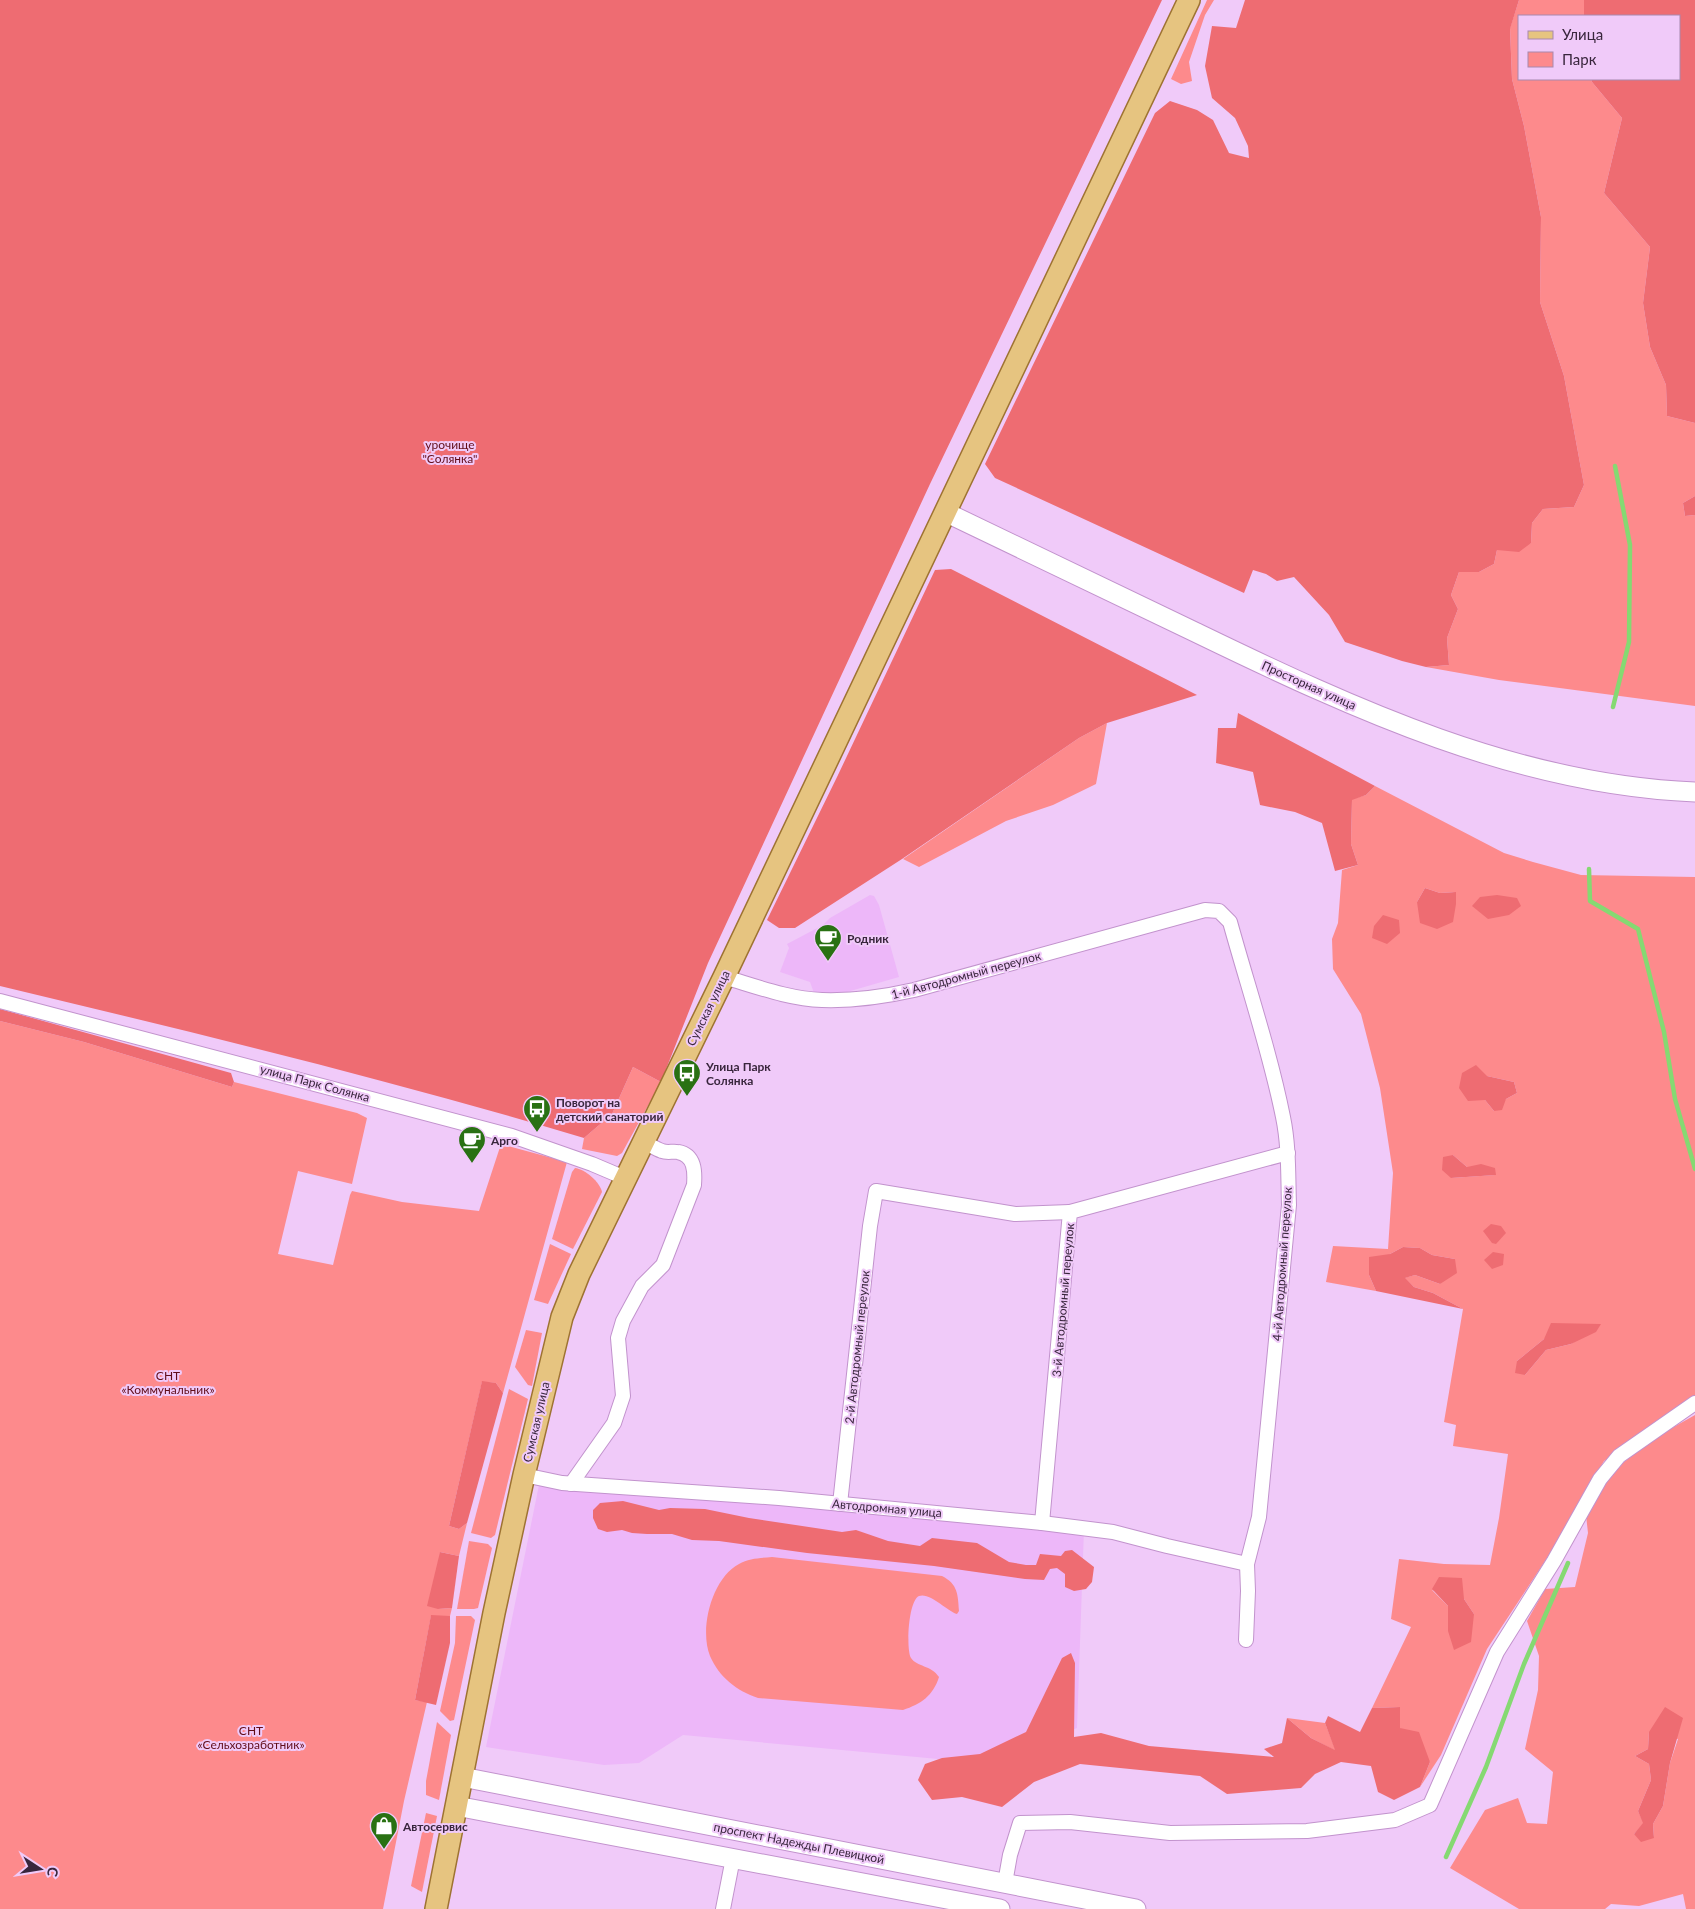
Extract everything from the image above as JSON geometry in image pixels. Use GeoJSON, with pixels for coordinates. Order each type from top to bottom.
{"type":"FeatureCollection","features":[{"type":"Feature","properties":{"kind":"main road","name":"Сумская улица"},"geometry":{"type":"LineString","coordinates":[[436,1909],[494,1613],[524,1475],[562,1317],[586,1259],[644,1142],[1190,0]]}},
{"type":"Feature","properties":{"kind":"main road","name":"Просторная улица"},"geometry":{"type":"LineString","coordinates":[[945,512],[1244,656],[1414,730],[1487,755],[1545,770],[1609,783],[1695,792]]}},
{"type":"Feature","properties":{"kind":"main road","name":"проспект Надежды Плевицкой"},"geometry":{"type":"LineString","coordinates":[[462,1778],[1136,1909]]}},
{"type":"Feature","properties":{"kind":"main road"},"geometry":{"type":"LineString","coordinates":[[456,1806],[733,1858],[952,1904],[1000,1909]]}},
{"type":"Feature","properties":{"kind":"street","name":"1-й Автодромный переулок"},"geometry":{"type":"LineString","coordinates":[[726,971],[784,994],[820,1000],[876,998],[914,990],[1205,910]]}},
{"type":"Feature","properties":{"kind":"street","name":"4-й Автодромный переулок"},"geometry":{"type":"LineString","coordinates":[[1205,910],[1219,911],[1230,922],[1284,1118],[1288,1152],[1289,1205],[1259,1517],[1247,1564],[1246,1640]]}},
{"type":"Feature","properties":{"kind":"street","name":"улица Парк Солянка"},"geometry":{"type":"LineString","coordinates":[[0,1001],[512,1136],[592,1164],[625,1178]]}},
{"type":"Feature","properties":{"kind":"street"},"geometry":{"type":"LineString","coordinates":[[571,1484],[614,1423],[623,1396],[618,1338],[623,1321],[642,1286],[663,1265],[694,1185],[695,1172],[693,1162],[687,1155],[679,1152],[663,1152],[644,1142]]}},
{"type":"Feature","properties":{"kind":"street","name":"3-й Автодромный переулок"},"geometry":{"type":"LineString","coordinates":[[1042,1522],[1070,1212],[1288,1152]]}},
{"type":"Feature","properties":{"kind":"street","name":"2-й Автодромный переулок"},"geometry":{"type":"LineString","coordinates":[[840,1504],[870,1226],[876,1191],[1015,1214],[1070,1212]]}},
{"type":"Feature","properties":{"kind":"street"},"geometry":{"type":"LineString","coordinates":[[1004,1883],[1020,1823],[1070,1822],[1170,1832],[1307,1831],[1395,1820],[1430,1805],[1497,1652],[1554,1561],[1600,1479],[1619,1456],[1695,1403]]}},
{"type":"Feature","properties":{"kind":"street","name":"Автодромная улица"},"geometry":{"type":"LineString","coordinates":[[524,1475],[571,1484],[840,1504],[1042,1522],[1113,1532],[1247,1564]]}},
{"type":"Feature","properties":{"kind":"street"},"geometry":{"type":"LineString","coordinates":[[723,1909],[733,1858]]}},
{"type":"Feature","properties":{"kind":"shaded area"},"geometry":{"type":"Polygon","coordinates":[[[870,895],[874,896],[879,905],[899,977],[833,996],[814,993],[810,982],[780,972],[789,948],[787,944],[823,925],[830,918],[870,895]]]}},
{"type":"Feature","properties":{"kind":"shaded area"},"geometry":{"type":"Polygon","coordinates":[[[541,1475],[1084,1529],[1077,1728],[1030,1748],[970,1762],[683,1735],[639,1763],[604,1765],[486,1747],[541,1475]]]}},
{"type":"Feature","properties":{"kind":"green space","name":"урочище \"Солянка\""},"geometry":{"type":"Polygon","coordinates":[[[0,0],[1162,0],[930,484],[708,963],[661,1082],[633,1067],[612,1114],[584,1138],[367,1077],[220,1039],[0,986],[0,0]]]}},
{"type":"Feature","properties":{"kind":"green space"},"geometry":{"type":"Polygon","coordinates":[[[1207,0],[1214,0],[1205,15],[1189,62],[1192,81],[1181,84],[1171,79],[1207,0]]]}},
{"type":"Feature","properties":{"kind":"green space"},"geometry":{"type":"Polygon","coordinates":[[[1245,0],[1519,0],[1510,29],[1512,79],[1524,126],[1541,217],[1540,302],[1564,376],[1584,485],[1574,507],[1543,509],[1532,523],[1531,543],[1519,552],[1497,550],[1494,564],[1479,572],[1459,572],[1451,595],[1458,609],[1447,638],[1449,665],[1426,667],[1345,642],[1329,615],[1294,577],[1277,581],[1266,574],[1253,570],[1244,593],[995,478],[985,464],[1155,113],[1170,101],[1197,110],[1213,120],[1229,153],[1249,158],[1248,146],[1235,118],[1212,98],[1205,66],[1212,26],[1236,28],[1245,0]]]}},
{"type":"Feature","properties":{"kind":"green space"},"geometry":{"type":"Polygon","coordinates":[[[1519,0],[1584,0],[1584,15],[1518,15],[1518,80],[1591,80],[1622,118],[1604,193],[1650,247],[1643,303],[1650,347],[1666,385],[1667,416],[1695,423],[1695,496],[1683,503],[1685,516],[1695,515],[1695,706],[1499,680],[1426,667],[1449,665],[1447,638],[1458,609],[1451,595],[1459,572],[1479,572],[1494,564],[1497,550],[1531,543],[1532,523],[1543,509],[1574,507],[1584,485],[1564,376],[1540,302],[1541,217],[1524,126],[1512,79],[1510,28],[1519,0]]]}},
{"type":"Feature","properties":{"kind":"green space"},"geometry":{"type":"Polygon","coordinates":[[[1584,0],[1695,0],[1695,423],[1667,416],[1666,385],[1650,347],[1643,303],[1650,247],[1604,193],[1622,118],[1591,80],[1680,80],[1680,15],[1584,15],[1584,0]]]}},
{"type":"Feature","properties":{"kind":"green space"},"geometry":{"type":"Polygon","coordinates":[[[1695,496],[1695,515],[1685,516],[1683,503],[1695,496]]]}},
{"type":"Feature","properties":{"kind":"green space"},"geometry":{"type":"Polygon","coordinates":[[[951,569],[1197,695],[1107,723],[1079,738],[902,859],[795,928],[779,928],[767,920],[935,570],[951,569]]]}},
{"type":"Feature","properties":{"kind":"green space"},"geometry":{"type":"Polygon","coordinates":[[[1238,713],[1375,786],[1366,795],[1352,800],[1351,844],[1358,865],[1335,871],[1322,823],[1295,812],[1260,805],[1253,772],[1216,763],[1218,728],[1236,728],[1238,713]]]}},
{"type":"Feature","properties":{"kind":"green space"},"geometry":{"type":"Polygon","coordinates":[[[1107,723],[1096,784],[1053,805],[1006,821],[919,867],[903,859],[1079,738],[1107,723]]]}},
{"type":"Feature","properties":{"kind":"green space"},"geometry":{"type":"Polygon","coordinates":[[[1375,786],[1504,853],[1581,875],[1695,877],[1695,1398],[1604,1461],[1553,1549],[1487,1649],[1441,1755],[1420,1787],[1430,1762],[1400,1728],[1400,1707],[1372,1708],[1411,1627],[1391,1619],[1399,1559],[1444,1564],[1490,1565],[1508,1454],[1453,1446],[1456,1425],[1444,1422],[1463,1309],[1433,1293],[1414,1287],[1404,1278],[1415,1275],[1440,1284],[1455,1259],[1432,1255],[1420,1248],[1403,1247],[1390,1254],[1369,1275],[1376,1291],[1326,1282],[1333,1246],[1388,1249],[1393,1173],[1380,1088],[1361,1014],[1333,969],[1332,939],[1338,923],[1342,870],[1358,865],[1351,844],[1352,799],[1366,795],[1375,786]],[[1425,888],[1417,902],[1456,892],[1440,893],[1425,888]],[[1487,1076],[1485,1100],[1494,1111],[1506,1099],[1517,1093],[1514,1082],[1487,1076]],[[1453,1155],[1451,1178],[1495,1175],[1467,1167],[1453,1155]],[[1574,1324],[1544,1339],[1517,1361],[1525,1375],[1546,1350],[1571,1344],[1600,1324],[1574,1324]],[[1432,1590],[1448,1606],[1448,1631],[1474,1614],[1464,1599],[1432,1590]]]}},
{"type":"Feature","properties":{"kind":"green space"},"geometry":{"type":"Polygon","coordinates":[[[1425,888],[1440,893],[1456,892],[1453,922],[1437,929],[1420,923],[1417,902],[1425,888]]]}},
{"type":"Feature","properties":{"kind":"green space"},"geometry":{"type":"Polygon","coordinates":[[[1497,895],[1517,898],[1521,906],[1509,915],[1488,919],[1472,906],[1480,897],[1497,895]]]}},
{"type":"Feature","properties":{"kind":"green space"},"geometry":{"type":"Polygon","coordinates":[[[1383,915],[1399,920],[1400,933],[1387,944],[1372,938],[1374,926],[1383,915]]]}},
{"type":"Feature","properties":{"kind":"green space"},"geometry":{"type":"Polygon","coordinates":[[[0,1009],[231,1073],[234,1082],[232,1087],[84,1042],[0,1021],[0,1009]]]}},
{"type":"Feature","properties":{"kind":"green space","name":"СНТ «Коммунальник»"},"geometry":{"type":"Polygon","coordinates":[[[0,1021],[84,1042],[232,1087],[234,1082],[357,1113],[367,1118],[352,1184],[298,1171],[278,1254],[333,1265],[352,1191],[402,1202],[479,1211],[501,1144],[567,1162],[503,1393],[496,1383],[482,1382],[449,1526],[459,1529],[467,1523],[459,1556],[440,1552],[438,1609],[452,1608],[450,1616],[431,1616],[415,1700],[427,1702],[404,1801],[383,1909],[0,1909],[0,1021]]]}},
{"type":"Feature","properties":{"kind":"green space"},"geometry":{"type":"Polygon","coordinates":[[[1476,1065],[1487,1076],[1514,1082],[1517,1093],[1506,1099],[1502,1110],[1494,1111],[1485,1100],[1468,1101],[1459,1088],[1462,1073],[1476,1065]]]}},
{"type":"Feature","properties":{"kind":"green space"},"geometry":{"type":"Polygon","coordinates":[[[633,1067],[661,1082],[622,1153],[617,1156],[582,1149],[584,1138],[612,1114],[633,1067]]]}},
{"type":"Feature","properties":{"kind":"green space"},"geometry":{"type":"Polygon","coordinates":[[[1453,1155],[1467,1167],[1481,1164],[1495,1168],[1496,1175],[1451,1178],[1442,1170],[1443,1157],[1453,1155]]]}},
{"type":"Feature","properties":{"kind":"green space"},"geometry":{"type":"Polygon","coordinates":[[[575,1168],[592,1177],[602,1192],[573,1249],[552,1239],[572,1172],[575,1168]]]}},
{"type":"Feature","properties":{"kind":"green space"},"geometry":{"type":"Polygon","coordinates":[[[1491,1224],[1501,1226],[1506,1233],[1496,1244],[1492,1243],[1483,1231],[1491,1224]]]}},
{"type":"Feature","properties":{"kind":"green space"},"geometry":{"type":"Polygon","coordinates":[[[550,1244],[571,1254],[548,1304],[534,1300],[550,1244]]]}},
{"type":"Feature","properties":{"kind":"green space"},"geometry":{"type":"Polygon","coordinates":[[[1403,1247],[1420,1248],[1432,1255],[1455,1259],[1457,1273],[1440,1284],[1415,1275],[1405,1278],[1414,1287],[1433,1293],[1463,1309],[1376,1291],[1369,1275],[1369,1257],[1390,1254],[1403,1247]]]}},
{"type":"Feature","properties":{"kind":"green space"},"geometry":{"type":"Polygon","coordinates":[[[1493,1252],[1504,1254],[1503,1265],[1492,1269],[1484,1260],[1493,1252]]]}},
{"type":"Feature","properties":{"kind":"green space"},"geometry":{"type":"Polygon","coordinates":[[[1551,1323],[1601,1324],[1596,1332],[1571,1344],[1546,1350],[1525,1375],[1515,1373],[1517,1361],[1544,1339],[1551,1323]]]}},
{"type":"Feature","properties":{"kind":"green space"},"geometry":{"type":"Polygon","coordinates":[[[526,1330],[542,1333],[532,1386],[528,1385],[515,1367],[526,1330]]]}},
{"type":"Feature","properties":{"kind":"green space"},"geometry":{"type":"Polygon","coordinates":[[[482,1381],[496,1383],[503,1393],[467,1523],[459,1529],[449,1526],[482,1381]]]}},
{"type":"Feature","properties":{"kind":"green space"},"geometry":{"type":"Polygon","coordinates":[[[509,1389],[528,1399],[495,1535],[491,1538],[471,1533],[509,1389]]]}},
{"type":"Feature","properties":{"kind":"green space"},"geometry":{"type":"Polygon","coordinates":[[[1695,1415],[1695,1909],[1686,1909],[1683,1894],[1639,1906],[1611,1904],[1605,1909],[1519,1909],[1450,1868],[1485,1810],[1518,1798],[1527,1823],[1547,1824],[1553,1772],[1525,1749],[1538,1690],[1539,1656],[1527,1621],[1545,1589],[1575,1587],[1588,1533],[1586,1515],[1606,1482],[1624,1462],[1656,1437],[1695,1415]],[[1649,1732],[1648,1749],[1635,1756],[1649,1764],[1651,1780],[1638,1811],[1644,1823],[1634,1834],[1654,1838],[1653,1824],[1663,1806],[1670,1763],[1678,1739],[1649,1732]]]}},
{"type":"Feature","properties":{"kind":"green space"},"geometry":{"type":"Polygon","coordinates":[[[623,1501],[659,1510],[670,1508],[705,1509],[749,1518],[842,1532],[856,1530],[888,1541],[920,1546],[932,1538],[977,1543],[1009,1562],[1026,1565],[1036,1565],[1040,1554],[1061,1556],[1065,1551],[1072,1550],[1094,1567],[1092,1582],[1086,1589],[1074,1591],[1065,1587],[1065,1574],[1057,1568],[1050,1569],[1044,1580],[1025,1579],[934,1566],[807,1553],[719,1541],[692,1540],[672,1534],[632,1533],[622,1530],[607,1532],[598,1529],[593,1518],[593,1510],[600,1503],[623,1501]]]}},
{"type":"Feature","properties":{"kind":"green space"},"geometry":{"type":"Polygon","coordinates":[[[469,1541],[488,1544],[492,1548],[478,1608],[457,1609],[469,1541]]]}},
{"type":"Feature","properties":{"kind":"green space"},"geometry":{"type":"Polygon","coordinates":[[[440,1552],[459,1556],[452,1608],[438,1609],[427,1606],[440,1552]]]}},
{"type":"Feature","properties":{"kind":"green space"},"geometry":{"type":"Polygon","coordinates":[[[772,1557],[942,1576],[947,1579],[956,1590],[959,1611],[957,1614],[933,1599],[919,1596],[915,1600],[910,1616],[908,1636],[911,1658],[932,1670],[939,1677],[930,1694],[921,1702],[903,1710],[758,1698],[736,1687],[724,1677],[714,1664],[707,1645],[707,1619],[715,1592],[722,1580],[739,1564],[755,1559],[772,1557]]]}},
{"type":"Feature","properties":{"kind":"green space"},"geometry":{"type":"Polygon","coordinates":[[[1439,1577],[1462,1578],[1464,1599],[1474,1614],[1471,1642],[1454,1650],[1448,1631],[1448,1606],[1432,1589],[1439,1577]]]}},
{"type":"Feature","properties":{"kind":"green space"},"geometry":{"type":"Polygon","coordinates":[[[431,1615],[450,1616],[450,1643],[436,1705],[415,1700],[431,1615]]]}},
{"type":"Feature","properties":{"kind":"green space"},"geometry":{"type":"Polygon","coordinates":[[[456,1616],[471,1616],[475,1620],[454,1720],[450,1721],[440,1711],[455,1643],[456,1616]]]}},
{"type":"Feature","properties":{"kind":"green space"},"geometry":{"type":"Polygon","coordinates":[[[1071,1653],[1075,1663],[1074,1737],[1101,1733],[1149,1746],[1274,1757],[1264,1749],[1282,1743],[1287,1718],[1311,1738],[1335,1750],[1325,1723],[1328,1716],[1360,1732],[1372,1708],[1400,1707],[1400,1728],[1419,1732],[1430,1762],[1420,1787],[1394,1800],[1378,1792],[1371,1766],[1341,1762],[1315,1774],[1301,1788],[1227,1794],[1200,1776],[1080,1764],[1034,1782],[1002,1807],[962,1797],[932,1800],[918,1780],[925,1764],[942,1758],[980,1754],[1026,1732],[1062,1658],[1071,1653]]]}},
{"type":"Feature","properties":{"kind":"green space"},"geometry":{"type":"Polygon","coordinates":[[[1665,1707],[1683,1718],[1670,1763],[1663,1806],[1653,1824],[1654,1838],[1641,1842],[1634,1834],[1643,1823],[1638,1811],[1651,1780],[1649,1764],[1635,1756],[1648,1749],[1649,1732],[1665,1707]]]}},
{"type":"Feature","properties":{"kind":"green space"},"geometry":{"type":"Polygon","coordinates":[[[1287,1718],[1325,1723],[1336,1751],[1311,1738],[1287,1718]]]}},
{"type":"Feature","properties":{"kind":"green space"},"geometry":{"type":"Polygon","coordinates":[[[437,1722],[451,1735],[439,1800],[426,1795],[426,1781],[437,1722]]]}},
{"type":"Feature","properties":{"kind":"green space"},"geometry":{"type":"Polygon","coordinates":[[[426,1813],[437,1816],[422,1892],[411,1886],[426,1813]]]}},
{"type":"Feature","properties":{"kind":"waterway"},"geometry":{"type":"LineString","coordinates":[[1613,707],[1629,642],[1630,545],[1615,466]]}},
{"type":"Feature","properties":{"kind":"waterway"},"geometry":{"type":"LineString","coordinates":[[1589,869],[1590,901],[1638,929],[1664,1032],[1675,1099],[1695,1169]]}},
{"type":"Feature","properties":{"kind":"waterway"},"geometry":{"type":"LineString","coordinates":[[1446,1857],[1486,1767],[1524,1664],[1568,1563]]}},
{"type":"Feature","properties":{"kind":"place","name":"Родник"},"geometry":{"type":"Point","coordinates":[828,962]}},
{"type":"Feature","properties":{"kind":"place","name":"Улица Парк Солянка"},"geometry":{"type":"Point","coordinates":[687,1097]}},
{"type":"Feature","properties":{"kind":"place","name":"Поворот на детский санаторий"},"geometry":{"type":"Point","coordinates":[537,1133]}},
{"type":"Feature","properties":{"kind":"place","name":"Арго"},"geometry":{"type":"Point","coordinates":[472,1164]}},
{"type":"Feature","properties":{"kind":"place","name":"Автосервис"},"geometry":{"type":"Point","coordinates":[384,1850]}},
{"type":"Feature","properties":{"kind":"park label","name":"СНТ «Сельхозработник»"},"geometry":{"type":"Point","coordinates":[251,1737]}}]}
